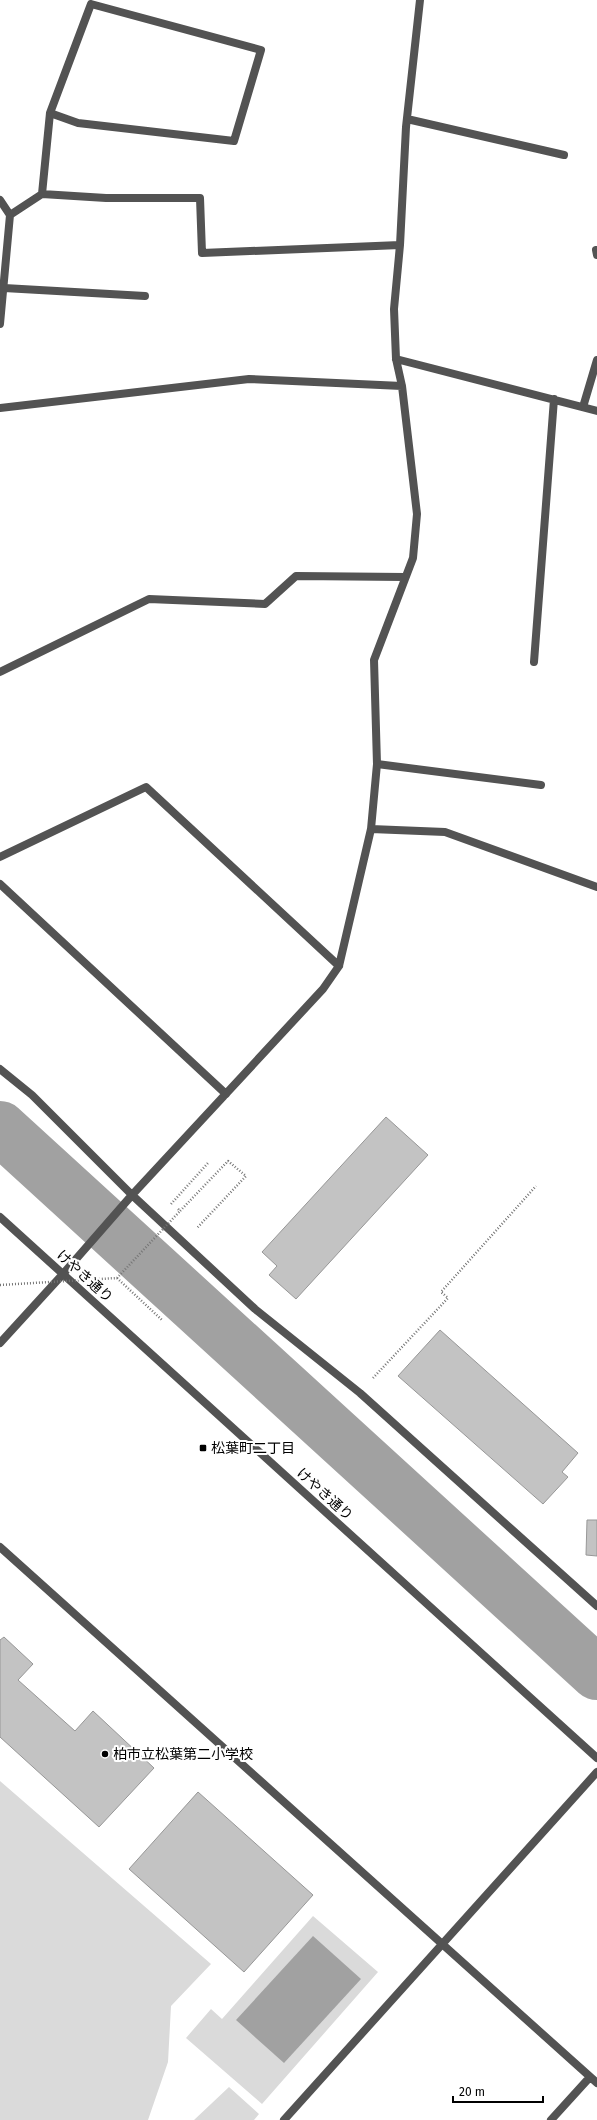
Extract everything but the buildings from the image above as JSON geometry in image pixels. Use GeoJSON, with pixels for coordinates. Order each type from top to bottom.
{"type":"FeatureCollection","features":[{"type":"Feature","properties":{"kind":"street"},"geometry":{"type":"LineString","coordinates":[[0,1343],[132,1195],[323,989],[339,966],[372,829],[377,764],[374,660],[404,577],[413,558],[417,514],[402,386],[396,359],[394,309],[400,245],[407,119],[420,0]]}},
{"type":"Feature","properties":{"kind":"street"},"geometry":{"type":"LineString","coordinates":[[42,194],[50,113],[88,2],[261,50],[234,141],[78,123],[50,113]]}},
{"type":"Feature","properties":{"kind":"street"},"geometry":{"type":"LineString","coordinates":[[407,119],[564,155]]}},
{"type":"Feature","properties":{"kind":"street"},"geometry":{"type":"LineString","coordinates":[[10,215],[42,194],[106,198],[200,198],[202,253],[400,245]]}},
{"type":"Feature","properties":{"kind":"street"},"geometry":{"type":"LineString","coordinates":[[0,200],[10,215],[0,324]]}},
{"type":"Feature","properties":{"kind":"street"},"geometry":{"type":"LineString","coordinates":[[4,288],[145,296]]}},
{"type":"Feature","properties":{"kind":"street"},"geometry":{"type":"LineString","coordinates":[[396,359],[597,411]]}},
{"type":"Feature","properties":{"kind":"street"},"geometry":{"type":"LineString","coordinates":[[583,407],[597,360]]}},
{"type":"Feature","properties":{"kind":"street"},"geometry":{"type":"LineString","coordinates":[[0,408],[248,379],[402,386]]}},
{"type":"Feature","properties":{"kind":"street"},"geometry":{"type":"LineString","coordinates":[[534,662],[554,399]]}},
{"type":"Feature","properties":{"kind":"street"},"geometry":{"type":"LineString","coordinates":[[0,672],[148,599],[265,604],[296,576],[404,577]]}},
{"type":"Feature","properties":{"kind":"street"},"geometry":{"type":"LineString","coordinates":[[377,764],[541,785]]}},
{"type":"Feature","properties":{"kind":"street"},"geometry":{"type":"LineString","coordinates":[[0,857],[146,787],[339,966]]}},
{"type":"Feature","properties":{"kind":"street"},"geometry":{"type":"LineString","coordinates":[[372,829],[444,832],[597,888]]}},
{"type":"Feature","properties":{"kind":"street"},"geometry":{"type":"LineString","coordinates":[[0,884],[226,1094]]}},
{"type":"Feature","properties":{"kind":"street"},"geometry":{"type":"LineString","coordinates":[[0,1069],[32,1095],[132,1195],[256,1309],[360,1393],[597,1606]]}},
{"type":"Feature","properties":{"kind":"street","name":"けやき通り"},"geometry":{"type":"LineString","coordinates":[[0,1217],[597,1758]]}},
{"type":"Feature","properties":{"kind":"street"},"geometry":{"type":"LineString","coordinates":[[0,1546],[597,2082]]}},
{"type":"Feature","properties":{"kind":"street"},"geometry":{"type":"LineString","coordinates":[[284,2120],[597,1772]]}},
{"type":"Feature","properties":{"kind":"street"},"geometry":{"type":"LineString","coordinates":[[551,2120],[590,2077]]}},
{"type":"Feature","properties":{"kind":"path"},"geometry":{"type":"LineString","coordinates":[[0,1285],[117,1278],[228,1161],[246,1176],[193,1233]]}},
{"type":"Feature","properties":{"kind":"path"},"geometry":{"type":"LineString","coordinates":[[180,1211],[171,1203],[208,1163]]}},
{"type":"Feature","properties":{"kind":"path"},"geometry":{"type":"LineString","coordinates":[[360,1393],[448,1298],[441,1292],[536,1186]]}},
{"type":"Feature","properties":{"kind":"path"},"geometry":{"type":"LineString","coordinates":[[117,1278],[162,1320]]}},
{"type":"Feature","properties":{"kind":"shaded area"},"geometry":{"type":"Polygon","coordinates":[[[0,1781],[211,1964],[171,2006],[168,2062],[148,2120],[0,2120],[0,1781]]]}},
{"type":"Feature","properties":{"kind":"shaded area"},"geometry":{"type":"Polygon","coordinates":[[[313,1916],[378,1972],[262,2104],[186,2038],[211,2009],[222,2019],[313,1916]]]}},
{"type":"Feature","properties":{"kind":"shaded area"},"geometry":{"type":"Polygon","coordinates":[[[313,1936],[361,1979],[284,2063],[236,2020],[313,1936]]]}},
{"type":"Feature","properties":{"kind":"shaded area"},"geometry":{"type":"Polygon","coordinates":[[[229,2087],[259,2114],[254,2120],[194,2120],[229,2087]]]}},
{"type":"Feature","properties":{"kind":"waterway"},"geometry":{"type":"LineString","coordinates":[[0,1128],[597,1673]]}},
{"type":"Feature","properties":{"kind":"place","name":"松葉町二丁目"},"geometry":{"type":"Point","coordinates":[203,1448]}},
{"type":"Feature","properties":{"kind":"place","name":"柏市立松葉第二小学校"},"geometry":{"type":"Point","coordinates":[105,1754]}}]}
